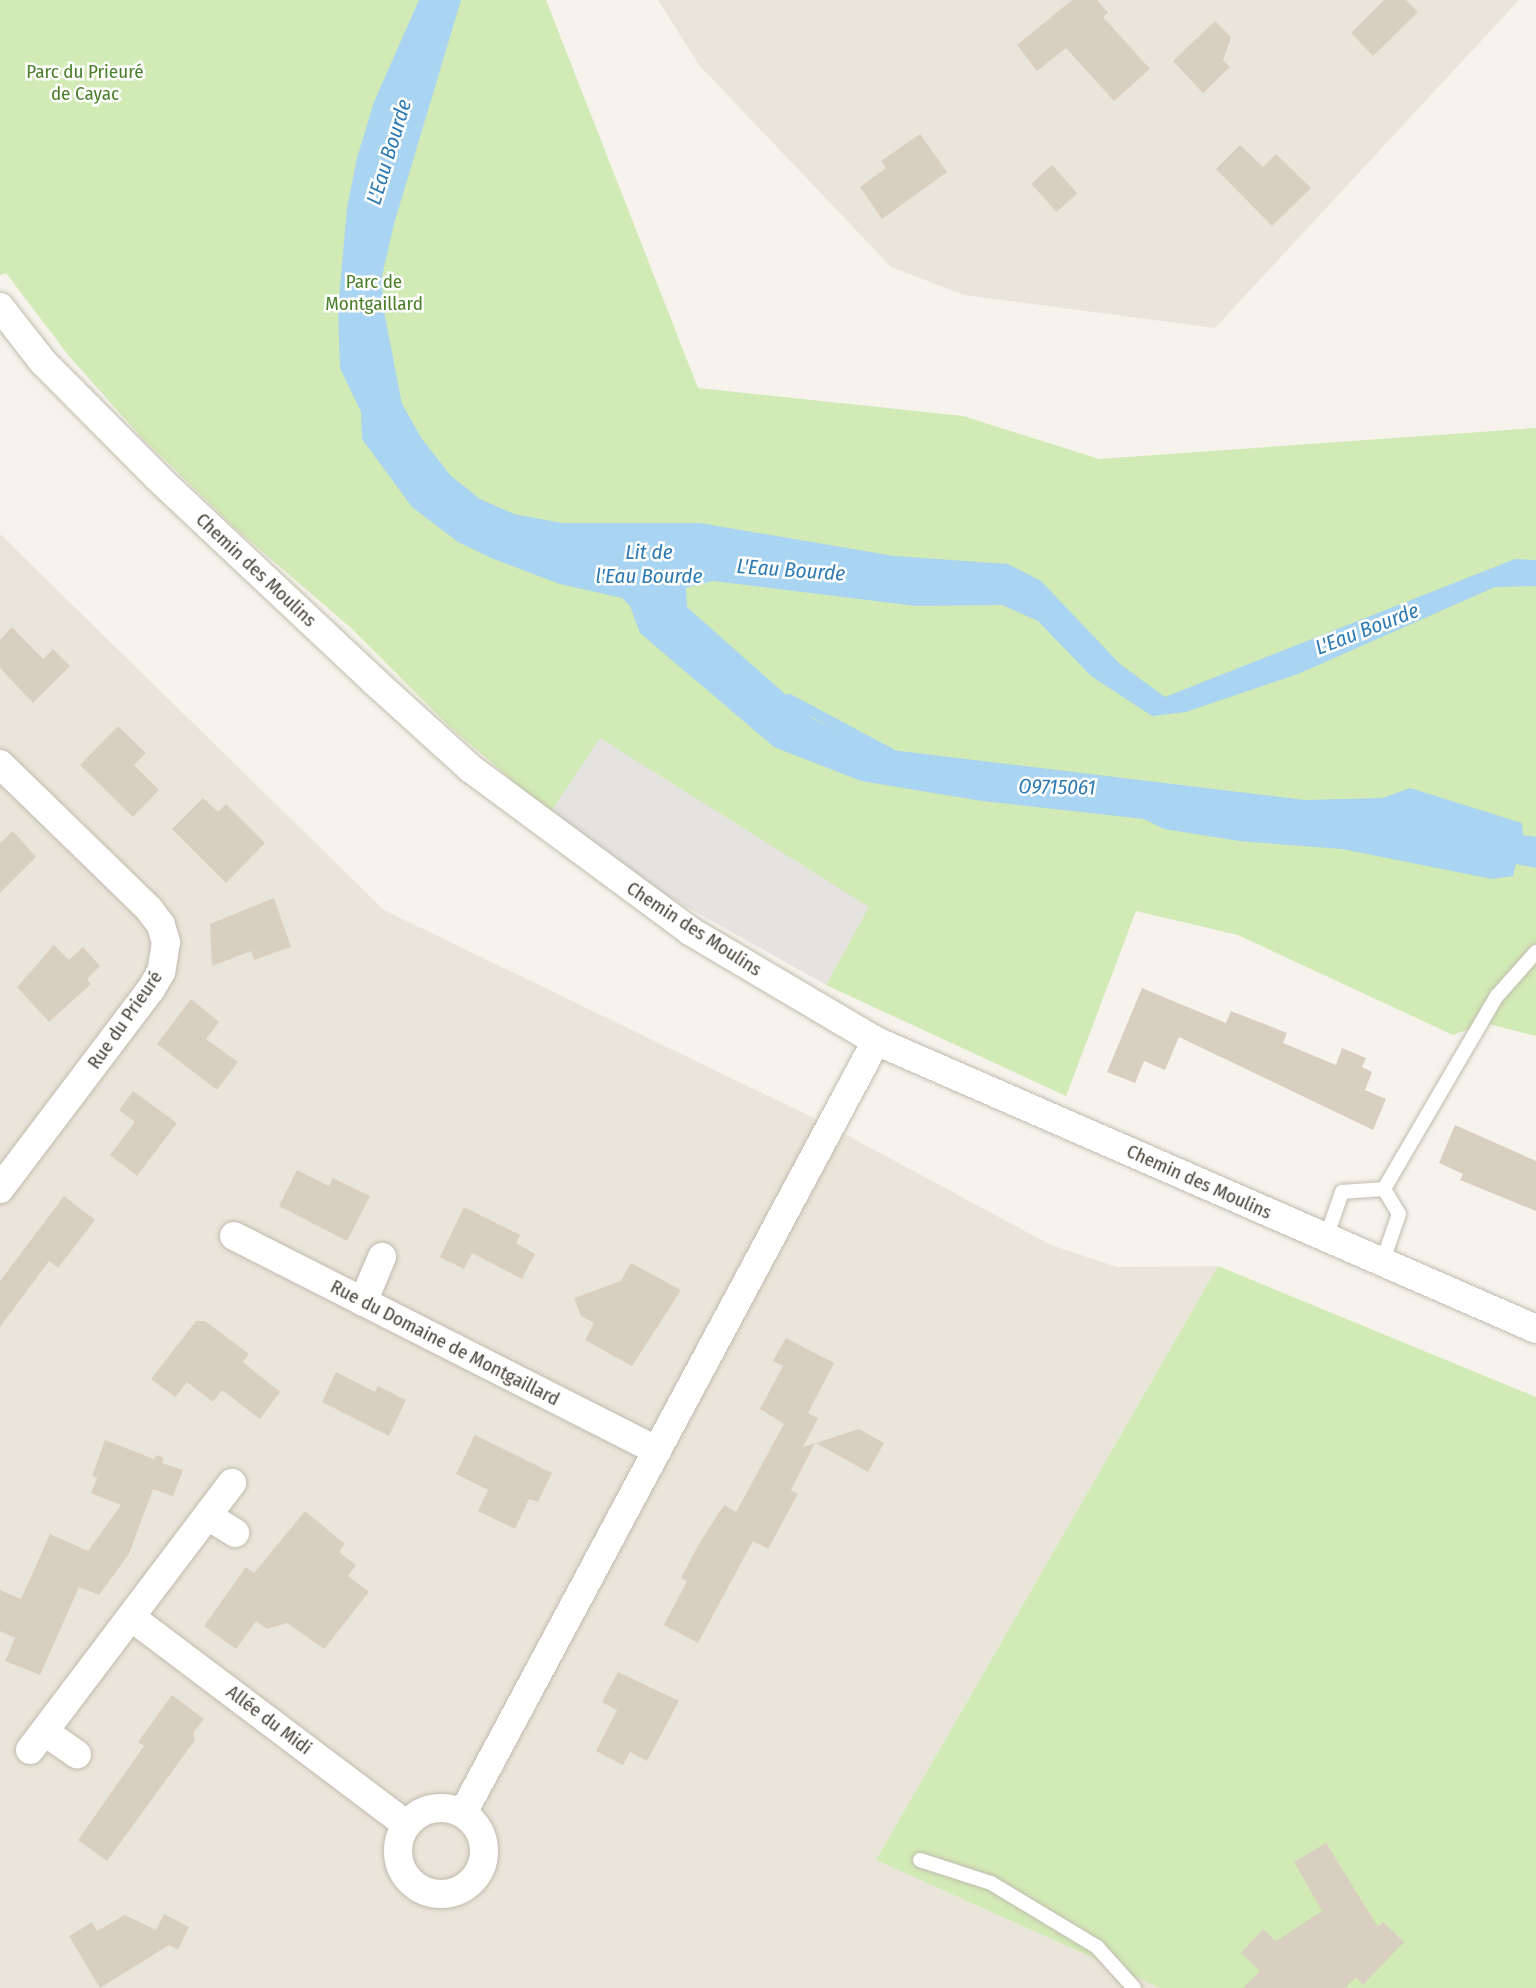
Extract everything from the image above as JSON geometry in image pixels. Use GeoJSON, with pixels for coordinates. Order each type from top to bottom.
{"type":"FeatureCollection","features":[{"type":"Feature","properties":{"kind":"street","name":"Chemin des Moulins"},"geometry":{"type":"LineString","coordinates":[[0,307],[43,362],[158,478],[470,768],[690,931],[876,1041],[1536,1329]]}},
{"type":"Feature","properties":{"kind":"street","name":"Rue du Prieuré"},"geometry":{"type":"LineString","coordinates":[[0,764],[149,909],[161,925],[166,942],[162,972],[151,989],[0,1189]]}},
{"type":"Feature","properties":{"kind":"street"},"geometry":{"type":"LineString","coordinates":[[463,1813],[876,1041]]}},
{"type":"Feature","properties":{"kind":"street","name":"Rue du Domaine de Montgaillard"},"geometry":{"type":"LineString","coordinates":[[234,1236],[656,1450]]}},
{"type":"Feature","properties":{"kind":"street"},"geometry":{"type":"LineString","coordinates":[[363,1302],[382,1257]]}},
{"type":"Feature","properties":{"kind":"street"},"geometry":{"type":"LineString","coordinates":[[77,1754],[38,1741],[232,1483]]}},
{"type":"Feature","properties":{"kind":"street"},"geometry":{"type":"LineString","coordinates":[[208,1516],[235,1533]]}},
{"type":"Feature","properties":{"kind":"street","name":"Allée du Midi"},"geometry":{"type":"LineString","coordinates":[[131,1617],[406,1824]]}},
{"type":"Feature","properties":{"kind":"street"},"geometry":{"type":"LineString","coordinates":[[426,1809],[463,1813],[482,1836],[482,1866],[463,1888],[449,1894],[420,1889],[400,1867],[399,1837],[406,1824],[426,1809]]}},
{"type":"Feature","properties":{"kind":"lane"},"geometry":{"type":"LineString","coordinates":[[1384,1189],[1497,996],[1536,952]]}},
{"type":"Feature","properties":{"kind":"lane"},"geometry":{"type":"LineString","coordinates":[[1326,1238],[1342,1192],[1384,1189]]}},
{"type":"Feature","properties":{"kind":"lane"},"geometry":{"type":"LineString","coordinates":[[1382,1262],[1399,1214],[1384,1189]]}},
{"type":"Feature","properties":{"kind":"lane"},"geometry":{"type":"LineString","coordinates":[[920,1860],[990,1884],[1097,1947],[1135,1988]]}},
{"type":"Feature","properties":{"kind":"shaded area"},"geometry":{"type":"Polygon","coordinates":[[[658,0],[1519,0],[1215,328],[964,295],[891,267],[699,65],[658,0]]]}},
{"type":"Feature","properties":{"kind":"shaded area"},"geometry":{"type":"Polygon","coordinates":[[[0,534],[384,910],[830,1126],[1051,1245],[1117,1267],[1218,1266],[876,1860],[1160,1988],[0,1988],[0,534]]]}},
{"type":"Feature","properties":{"kind":"shaded area"},"geometry":{"type":"Polygon","coordinates":[[[600,738],[869,907],[826,985],[630,875],[550,813],[600,738]]]}},
{"type":"Feature","properties":{"kind":"green space","name":"Parc de Montgaillard"},"geometry":{"type":"Polygon","coordinates":[[[0,0],[546,0],[698,388],[963,416],[1099,459],[1536,428],[1536,1036],[1485,1023],[1453,1035],[1238,935],[1136,911],[1066,1096],[826,985],[868,907],[600,739],[550,813],[450,727],[351,628],[236,529],[142,438],[69,356],[6,273],[0,275],[0,0]]]}},
{"type":"Feature","properties":{"kind":"green space"},"geometry":{"type":"Polygon","coordinates":[[[1218,1266],[1536,1397],[1536,1988],[1160,1988],[876,1860],[1218,1266]]]}},
{"type":"Feature","properties":{"kind":"water","name":"Lit de l'Eau Bourde"},"geometry":{"type":"Polygon","coordinates":[[[419,0],[461,0],[394,224],[382,276],[383,306],[402,404],[422,439],[451,476],[480,499],[514,514],[562,523],[700,523],[894,556],[1008,564],[1041,581],[1120,664],[1165,697],[1515,559],[1536,560],[1536,586],[1495,587],[1298,674],[1186,712],[1152,716],[1091,676],[1038,621],[1002,605],[916,606],[713,581],[686,588],[687,607],[812,718],[875,748],[1305,800],[1383,798],[1410,788],[1522,823],[1523,835],[1536,837],[1536,868],[1516,864],[1513,876],[1492,879],[1342,849],[1239,841],[1164,829],[1144,819],[982,801],[861,781],[774,747],[640,633],[630,606],[622,598],[560,584],[491,558],[458,542],[412,507],[362,439],[361,412],[340,368],[338,310],[347,208],[357,158],[374,102],[419,0]]]}},
{"type":"Feature","properties":{"kind":"building"},"geometry":{"type":"Polygon","coordinates":[[[1072,0],[1097,0],[1108,13],[1103,17],[1150,69],[1114,101],[1066,48],[1037,71],[1017,45],[1072,0]]]}},
{"type":"Feature","properties":{"kind":"building"},"geometry":{"type":"Polygon","coordinates":[[[1384,0],[1406,0],[1418,12],[1373,56],[1351,33],[1384,0]]]}},
{"type":"Feature","properties":{"kind":"building"},"geometry":{"type":"Polygon","coordinates":[[[1215,21],[1231,37],[1223,60],[1230,67],[1203,93],[1173,61],[1215,21]]]}},
{"type":"Feature","properties":{"kind":"building"},"geometry":{"type":"Polygon","coordinates":[[[920,134],[947,172],[882,219],[860,187],[886,168],[881,161],[920,134]]]}},
{"type":"Feature","properties":{"kind":"building"},"geometry":{"type":"Polygon","coordinates":[[[1240,145],[1263,167],[1276,154],[1311,188],[1272,226],[1216,169],[1240,145]]]}},
{"type":"Feature","properties":{"kind":"building"},"geometry":{"type":"Polygon","coordinates":[[[1052,165],[1077,193],[1057,212],[1031,184],[1052,165]]]}},
{"type":"Feature","properties":{"kind":"building"},"geometry":{"type":"Polygon","coordinates":[[[12,627],[43,659],[53,649],[70,666],[33,703],[0,668],[0,640],[12,627]]]}},
{"type":"Feature","properties":{"kind":"building"},"geometry":{"type":"Polygon","coordinates":[[[118,726],[146,753],[134,765],[159,790],[133,817],[80,765],[118,726]]]}},
{"type":"Feature","properties":{"kind":"building"},"geometry":{"type":"Polygon","coordinates":[[[203,798],[218,812],[226,804],[265,843],[226,883],[172,829],[203,798]]]}},
{"type":"Feature","properties":{"kind":"building"},"geometry":{"type":"Polygon","coordinates":[[[13,831],[36,857],[0,893],[0,843],[13,831]]]}},
{"type":"Feature","properties":{"kind":"building"},"geometry":{"type":"Polygon","coordinates":[[[274,898],[291,947],[254,960],[251,951],[212,966],[210,924],[274,898]]]}},
{"type":"Feature","properties":{"kind":"building"},"geometry":{"type":"Polygon","coordinates":[[[54,945],[69,960],[83,947],[100,966],[87,979],[91,984],[49,1022],[17,987],[54,945]]]}},
{"type":"Feature","properties":{"kind":"building"},"geometry":{"type":"Polygon","coordinates":[[[1142,988],[1226,1023],[1231,1011],[1287,1033],[1283,1043],[1336,1065],[1342,1048],[1366,1058],[1362,1067],[1372,1072],[1365,1090],[1386,1099],[1373,1130],[1179,1037],[1165,1070],[1144,1061],[1135,1083],[1107,1072],[1142,988]]]}},
{"type":"Feature","properties":{"kind":"building"},"geometry":{"type":"Polygon","coordinates":[[[191,999],[219,1022],[206,1039],[238,1062],[217,1090],[157,1044],[191,999]]]}},
{"type":"Feature","properties":{"kind":"building"},"geometry":{"type":"Polygon","coordinates":[[[133,1091],[177,1123],[137,1176],[110,1155],[135,1122],[119,1110],[133,1091]]]}},
{"type":"Feature","properties":{"kind":"building"},"geometry":{"type":"Polygon","coordinates":[[[1455,1125],[1536,1161],[1536,1211],[1460,1180],[1463,1174],[1439,1163],[1455,1125]]]}},
{"type":"Feature","properties":{"kind":"building"},"geometry":{"type":"Polygon","coordinates":[[[297,1170],[329,1186],[333,1178],[370,1196],[347,1241],[279,1206],[297,1170]]]}},
{"type":"Feature","properties":{"kind":"building"},"geometry":{"type":"Polygon","coordinates":[[[64,1196],[95,1220],[58,1268],[49,1261],[0,1327],[0,1281],[64,1196]]]}},
{"type":"Feature","properties":{"kind":"building"},"geometry":{"type":"Polygon","coordinates":[[[464,1207],[520,1235],[516,1243],[535,1254],[522,1279],[472,1253],[464,1269],[440,1257],[464,1207]]]}},
{"type":"Feature","properties":{"kind":"building"},"geometry":{"type":"Polygon","coordinates":[[[631,1263],[681,1290],[632,1366],[585,1340],[594,1323],[581,1316],[574,1298],[621,1281],[631,1263]]]}},
{"type":"Feature","properties":{"kind":"building"},"geometry":{"type":"Polygon","coordinates":[[[196,1321],[205,1321],[249,1354],[243,1362],[280,1392],[260,1419],[222,1390],[213,1402],[187,1382],[175,1397],[151,1379],[196,1321]]]}},
{"type":"Feature","properties":{"kind":"building"},"geometry":{"type":"Polygon","coordinates":[[[786,1338],[834,1363],[808,1413],[818,1418],[803,1447],[815,1443],[791,1490],[798,1494],[768,1549],[753,1541],[698,1643],[664,1625],[687,1581],[681,1578],[699,1544],[724,1505],[736,1512],[784,1424],[760,1409],[783,1366],[773,1361],[786,1338]]]}},
{"type":"Feature","properties":{"kind":"building"},"geometry":{"type":"Polygon","coordinates":[[[336,1372],[375,1392],[378,1386],[406,1400],[389,1436],[322,1402],[336,1372]]]}},
{"type":"Feature","properties":{"kind":"building"},"geometry":{"type":"Polygon","coordinates":[[[859,1429],[884,1443],[868,1472],[816,1443],[859,1429]]]}},
{"type":"Feature","properties":{"kind":"building"},"geometry":{"type":"Polygon","coordinates":[[[475,1435],[552,1473],[538,1502],[529,1499],[515,1529],[478,1511],[488,1490],[456,1474],[475,1435]]]}},
{"type":"Feature","properties":{"kind":"building"},"geometry":{"type":"Polygon","coordinates":[[[105,1440],[154,1459],[157,1455],[164,1458],[162,1463],[183,1470],[173,1496],[153,1489],[129,1554],[99,1595],[79,1587],[40,1675],[5,1661],[15,1638],[0,1631],[0,1590],[21,1599],[50,1534],[88,1551],[121,1505],[91,1493],[97,1478],[92,1476],[105,1440]]]}},
{"type":"Feature","properties":{"kind":"building"},"geometry":{"type":"Polygon","coordinates":[[[305,1511],[345,1544],[339,1552],[356,1565],[348,1576],[369,1592],[324,1649],[287,1623],[267,1629],[256,1621],[236,1649],[204,1626],[246,1567],[254,1573],[305,1511]]]}},
{"type":"Feature","properties":{"kind":"building"},"geometry":{"type":"Polygon","coordinates":[[[618,1672],[679,1701],[647,1761],[630,1752],[623,1765],[596,1751],[617,1710],[602,1702],[618,1672]]]}},
{"type":"Feature","properties":{"kind":"building"},"geometry":{"type":"Polygon","coordinates":[[[172,1695],[204,1719],[193,1733],[195,1740],[107,1861],[78,1840],[144,1746],[138,1742],[172,1695]]]}},
{"type":"Feature","properties":{"kind":"building"},"geometry":{"type":"Polygon","coordinates":[[[1326,1843],[1378,1927],[1383,1922],[1404,1942],[1363,1985],[1356,1977],[1345,1988],[1243,1988],[1260,1971],[1241,1953],[1263,1929],[1276,1941],[1322,1911],[1294,1862],[1326,1843]]]}},
{"type":"Feature","properties":{"kind":"building"},"geometry":{"type":"Polygon","coordinates":[[[164,1914],[189,1927],[178,1950],[169,1945],[100,1988],[69,1936],[92,1922],[97,1931],[125,1915],[156,1930],[164,1914]]]}},
{"type":"Feature","properties":{"kind":"waterway","name":"O9715061"},"geometry":{"type":"LineString","coordinates":[[789,699],[890,753]]}},
{"type":"Feature","properties":{"kind":"park label","name":"Parc du Prieuré de Cayac"},"geometry":{"type":"Point","coordinates":[85,83]}},
{"type":"Feature","properties":{"kind":"water label","name":"L'Eau Bourde"},"geometry":{"type":"Point","coordinates":[389,152]}},
{"type":"Feature","properties":{"kind":"water label","name":"L'Eau Bourde"},"geometry":{"type":"Point","coordinates":[791,570]}},
{"type":"Feature","properties":{"kind":"water label","name":"L'Eau Bourde"},"geometry":{"type":"Point","coordinates":[1367,629]}}]}
